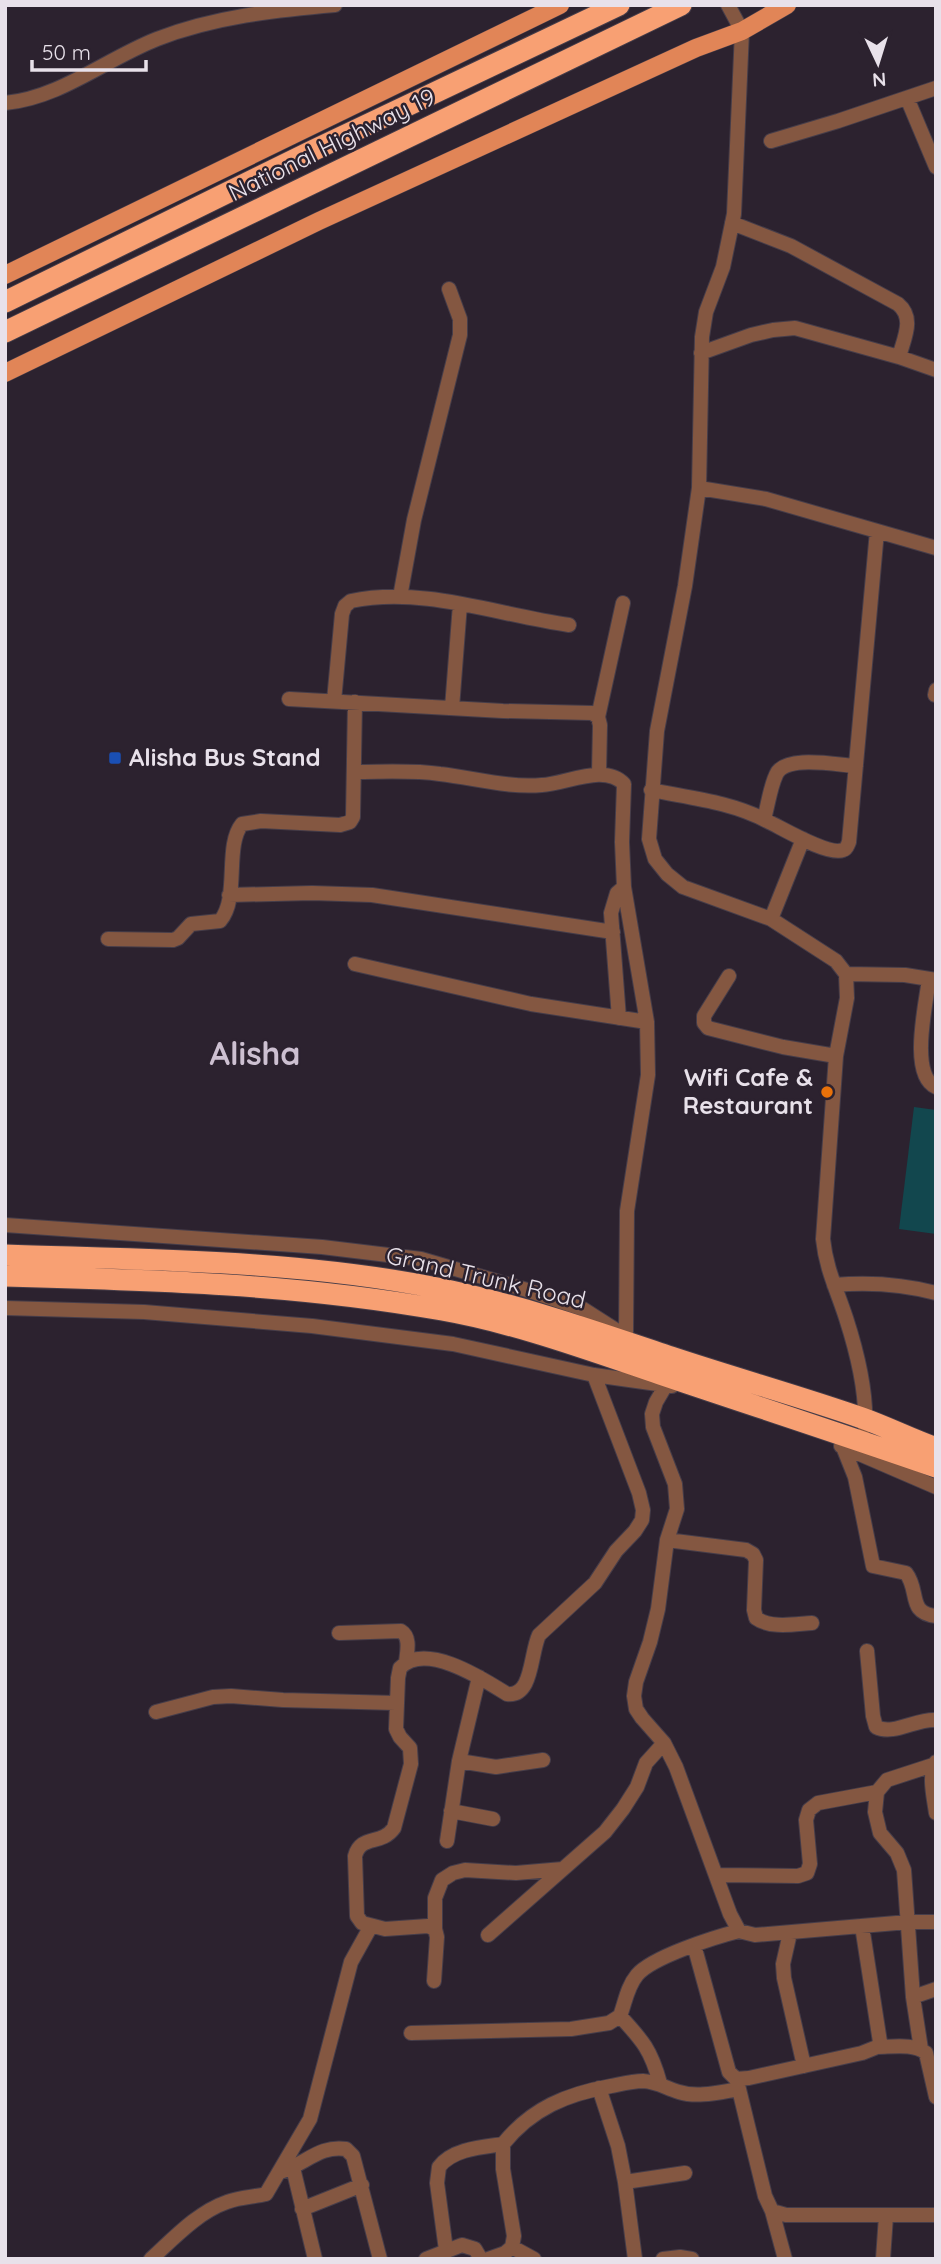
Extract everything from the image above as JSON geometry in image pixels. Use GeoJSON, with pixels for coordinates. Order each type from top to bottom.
{"type":"FeatureCollection","features":[{"type":"Feature","properties":{"kind":"highway"},"geometry":{"type":"LineString","coordinates":[[5,302],[312,151],[619,5]]}},
{"type":"Feature","properties":{"kind":"highway","name":"National Highway 19"},"geometry":{"type":"LineString","coordinates":[[5,332],[681,5]]}},
{"type":"Feature","properties":{"kind":"highway","name":"Grand Trunk Road"},"geometry":{"type":"LineString","coordinates":[[5,1255],[190,1261],[350,1274],[438,1288],[516,1307],[635,1342],[865,1419],[936,1448]]}},
{"type":"Feature","properties":{"kind":"highway","name":"Grand Trunk Road"},"geometry":{"type":"LineString","coordinates":[[5,1276],[204,1283],[308,1292],[444,1310],[522,1330],[815,1426],[853,1445],[936,1467]]}},
{"type":"Feature","properties":{"kind":"main road"},"geometry":{"type":"LineString","coordinates":[[5,275],[560,5]]}},
{"type":"Feature","properties":{"kind":"main road"},"geometry":{"type":"LineString","coordinates":[[5,373],[319,221],[696,48],[742,31],[787,5]]}},
{"type":"Feature","properties":{"kind":"street"},"geometry":{"type":"LineString","coordinates":[[5,103],[25,101],[57,90],[103,63],[159,38],[222,20],[335,5]]}},
{"type":"Feature","properties":{"kind":"street"},"geometry":{"type":"LineString","coordinates":[[728,5],[742,31],[732,223],[723,267],[706,312],[701,353],[699,488],[685,586],[657,731],[649,839],[655,859],[667,874],[683,887],[771,919],[836,961],[846,974],[847,998],[836,1056],[823,1239],[825,1262],[855,1348],[862,1383],[865,1419],[853,1445],[855,1477],[873,1566],[906,1573],[911,1580],[918,1610],[922,1614],[936,1616]]}},
{"type":"Feature","properties":{"kind":"street"},"geometry":{"type":"LineString","coordinates":[[771,141],[936,88]]}},
{"type":"Feature","properties":{"kind":"street"},"geometry":{"type":"LineString","coordinates":[[907,98],[936,167]]}},
{"type":"Feature","properties":{"kind":"street"},"geometry":{"type":"LineString","coordinates":[[732,223],[771,236],[898,304],[908,317],[899,357]]}},
{"type":"Feature","properties":{"kind":"street"},"geometry":{"type":"LineString","coordinates":[[400,597],[414,520],[460,335],[460,319],[449,289]]}},
{"type":"Feature","properties":{"kind":"street"},"geometry":{"type":"LineString","coordinates":[[701,353],[751,335],[795,328],[936,370]]}},
{"type":"Feature","properties":{"kind":"street"},"geometry":{"type":"LineString","coordinates":[[699,488],[766,499],[936,548]]}},
{"type":"Feature","properties":{"kind":"street"},"geometry":{"type":"LineString","coordinates":[[651,790],[741,809],[831,850],[841,851],[847,848],[877,531]]}},
{"type":"Feature","properties":{"kind":"street"},"geometry":{"type":"LineString","coordinates":[[334,701],[345,606],[351,601],[400,597],[460,604],[569,625]]}},
{"type":"Feature","properties":{"kind":"street"},"geometry":{"type":"LineString","coordinates":[[599,775],[598,717],[623,603]]}},
{"type":"Feature","properties":{"kind":"street"},"geometry":{"type":"LineString","coordinates":[[452,708],[460,604]]}},
{"type":"Feature","properties":{"kind":"street"},"geometry":{"type":"LineString","coordinates":[[289,699],[452,708],[581,711],[593,713],[598,717]]}},
{"type":"Feature","properties":{"kind":"street"},"geometry":{"type":"LineString","coordinates":[[108,939],[178,939],[191,924],[220,921],[226,910],[236,836],[242,824],[261,821],[346,824],[353,817],[355,702]]}},
{"type":"Feature","properties":{"kind":"street"},"geometry":{"type":"LineString","coordinates":[[764,819],[776,772],[784,765],[797,762],[856,766]]}},
{"type":"Feature","properties":{"kind":"street"},"geometry":{"type":"LineString","coordinates":[[355,772],[417,771],[523,786],[599,775],[613,776],[624,784],[624,887],[647,1022],[648,1075],[627,1211],[635,1342]]}},
{"type":"Feature","properties":{"kind":"street"},"geometry":{"type":"LineString","coordinates":[[771,919],[803,839]]}},
{"type":"Feature","properties":{"kind":"street"},"geometry":{"type":"LineString","coordinates":[[619,1018],[613,902],[624,887]]}},
{"type":"Feature","properties":{"kind":"street"},"geometry":{"type":"LineString","coordinates":[[229,895],[372,895],[613,932]]}},
{"type":"Feature","properties":{"kind":"street"},"geometry":{"type":"LineString","coordinates":[[355,964],[531,1004],[647,1022]]}},
{"type":"Feature","properties":{"kind":"street"},"geometry":{"type":"LineString","coordinates":[[846,974],[905,975],[932,980],[921,1049],[924,1077],[936,1087]]}},
{"type":"Feature","properties":{"kind":"street"},"geometry":{"type":"LineString","coordinates":[[729,976],[704,1016],[704,1023],[708,1028],[783,1047],[836,1056]]}},
{"type":"Feature","properties":{"kind":"street"},"geometry":{"type":"LineString","coordinates":[[5,1225],[322,1247],[421,1259],[583,1309],[635,1342]]}},
{"type":"Feature","properties":{"kind":"street"},"geometry":{"type":"LineString","coordinates":[[834,1285],[858,1283],[898,1286],[936,1293]]}},
{"type":"Feature","properties":{"kind":"street"},"geometry":{"type":"LineString","coordinates":[[5,1308],[144,1312],[312,1326],[453,1344],[594,1375],[711,1391]]}},
{"type":"Feature","properties":{"kind":"street"},"geometry":{"type":"LineString","coordinates":[[435,1929],[428,1926],[402,1929],[371,1926],[362,1923],[357,1916],[355,1856],[358,1847],[365,1842],[389,1835],[394,1828],[412,1757],[410,1748],[397,1729],[396,1703],[400,1668],[415,1659],[436,1660],[457,1666],[507,1694],[521,1692],[539,1635],[595,1583],[616,1551],[635,1531],[642,1520],[639,1493],[594,1375]]}},
{"type":"Feature","properties":{"kind":"street"},"geometry":{"type":"LineString","coordinates":[[666,1385],[652,1414],[653,1427],[675,1484],[677,1509],[667,1540],[658,1609],[634,1696],[636,1709],[664,1742],[676,1767],[739,1931]]}},
{"type":"Feature","properties":{"kind":"street"},"geometry":{"type":"LineString","coordinates":[[853,1445],[936,1487]]}},
{"type":"Feature","properties":{"kind":"street"},"geometry":{"type":"LineString","coordinates":[[667,1540],[746,1550],[753,1554],[756,1560],[756,1618],[771,1624],[813,1623]]}},
{"type":"Feature","properties":{"kind":"street"},"geometry":{"type":"LineString","coordinates":[[340,1633],[401,1631],[408,1639],[406,1662]]}},
{"type":"Feature","properties":{"kind":"street"},"geometry":{"type":"LineString","coordinates":[[867,1651],[876,1727],[888,1730],[925,1720],[936,1720]]}},
{"type":"Feature","properties":{"kind":"street"},"geometry":{"type":"LineString","coordinates":[[447,1841],[459,1761],[479,1677]]}},
{"type":"Feature","properties":{"kind":"street"},"geometry":{"type":"LineString","coordinates":[[156,1712],[214,1697],[231,1696],[396,1703]]}},
{"type":"Feature","properties":{"kind":"street"},"geometry":{"type":"LineString","coordinates":[[488,1935],[605,1832],[624,1809],[637,1787],[646,1763],[664,1742]]}},
{"type":"Feature","properties":{"kind":"street"},"geometry":{"type":"LineString","coordinates":[[459,1761],[496,1767],[543,1760]]}},
{"type":"Feature","properties":{"kind":"street"},"geometry":{"type":"LineString","coordinates":[[936,1813],[934,1763],[887,1780],[877,1792],[875,1812],[880,1833],[897,1853],[904,1870],[913,1997],[921,2049],[928,2058],[936,2097]]}},
{"type":"Feature","properties":{"kind":"street"},"geometry":{"type":"LineString","coordinates":[[716,1875],[797,1876],[807,1873],[810,1864],[806,1820],[809,1810],[818,1803],[877,1792]]}},
{"type":"Feature","properties":{"kind":"street"},"geometry":{"type":"LineString","coordinates":[[451,1811],[493,1819]]}},
{"type":"Feature","properties":{"kind":"street"},"geometry":{"type":"LineString","coordinates":[[433,1982],[437,1937],[435,1898],[442,1880],[465,1870],[516,1873],[563,1868]]}},
{"type":"Feature","properties":{"kind":"street"},"geometry":{"type":"LineString","coordinates":[[411,2034],[571,2029],[609,2023],[620,2016],[628,1988],[638,1974],[694,1945],[739,1931],[755,1935],[936,1922]]}},
{"type":"Feature","properties":{"kind":"street"},"geometry":{"type":"LineString","coordinates":[[151,2259],[198,2217],[230,2201],[266,2194],[287,2170],[310,2119],[351,1962],[371,1926]]}},
{"type":"Feature","properties":{"kind":"street"},"geometry":{"type":"LineString","coordinates":[[862,1926],[880,2035],[877,2047]]}},
{"type":"Feature","properties":{"kind":"street"},"geometry":{"type":"LineString","coordinates":[[790,1933],[783,1964],[784,1978],[804,2066]]}},
{"type":"Feature","properties":{"kind":"street"},"geometry":{"type":"LineString","coordinates":[[694,1945],[729,2072],[738,2084],[765,2196],[772,2211],[785,2259]]}},
{"type":"Feature","properties":{"kind":"street"},"geometry":{"type":"LineString","coordinates":[[913,1997],[936,1989]]}},
{"type":"Feature","properties":{"kind":"street"},"geometry":{"type":"LineString","coordinates":[[620,2016],[646,2045],[654,2060],[660,2083]]}},
{"type":"Feature","properties":{"kind":"street"},"geometry":{"type":"LineString","coordinates":[[488,2259],[512,2248],[514,2236],[503,2169],[503,2144],[514,2129],[545,2108],[576,2092],[640,2081],[660,2083],[679,2092],[696,2095],[877,2047],[921,2049]]}},
{"type":"Feature","properties":{"kind":"street"},"geometry":{"type":"LineString","coordinates":[[599,2088],[618,2146],[635,2259]]}},
{"type":"Feature","properties":{"kind":"street"},"geometry":{"type":"LineString","coordinates":[[446,2250],[437,2183],[439,2167],[449,2157],[477,2147],[503,2144]]}},
{"type":"Feature","properties":{"kind":"street"},"geometry":{"type":"LineString","coordinates":[[287,2170],[331,2147],[346,2149],[353,2156],[362,2185],[380,2259]]}},
{"type":"Feature","properties":{"kind":"street"},"geometry":{"type":"LineString","coordinates":[[287,2170],[302,2209],[315,2259]]}},
{"type":"Feature","properties":{"kind":"street"},"geometry":{"type":"LineString","coordinates":[[625,2182],[685,2173]]}},
{"type":"Feature","properties":{"kind":"street"},"geometry":{"type":"LineString","coordinates":[[302,2209],[362,2185]]}},
{"type":"Feature","properties":{"kind":"street"},"geometry":{"type":"LineString","coordinates":[[772,2211],[786,2215],[936,2215]]}},
{"type":"Feature","properties":{"kind":"street"},"geometry":{"type":"LineString","coordinates":[[883,2259],[886,2216]]}},
{"type":"Feature","properties":{"kind":"street"},"geometry":{"type":"LineString","coordinates":[[426,2259],[461,2245],[475,2249],[481,2259]]}},
{"type":"Feature","properties":{"kind":"street"},"geometry":{"type":"LineString","coordinates":[[512,2248],[534,2259]]}},
{"type":"Feature","properties":{"kind":"street"},"geometry":{"type":"LineString","coordinates":[[663,2259],[692,2259]]}},
{"type":"Feature","properties":{"kind":"water"},"geometry":{"type":"Polygon","coordinates":[[[914,1107],[936,1110],[936,1234],[899,1229],[914,1107]]]}},
{"type":"Feature","properties":{"kind":"place","name":"Alisha Bus Stand"},"geometry":{"type":"Point","coordinates":[115,758]}},
{"type":"Feature","properties":{"kind":"place","name":"Wifi Cafe & Restaurant"},"geometry":{"type":"Point","coordinates":[827,1092]}},
{"type":"Feature","properties":{"kind":"district","name":"Alisha"},"geometry":{"type":"Point","coordinates":[255,1054]}}]}
